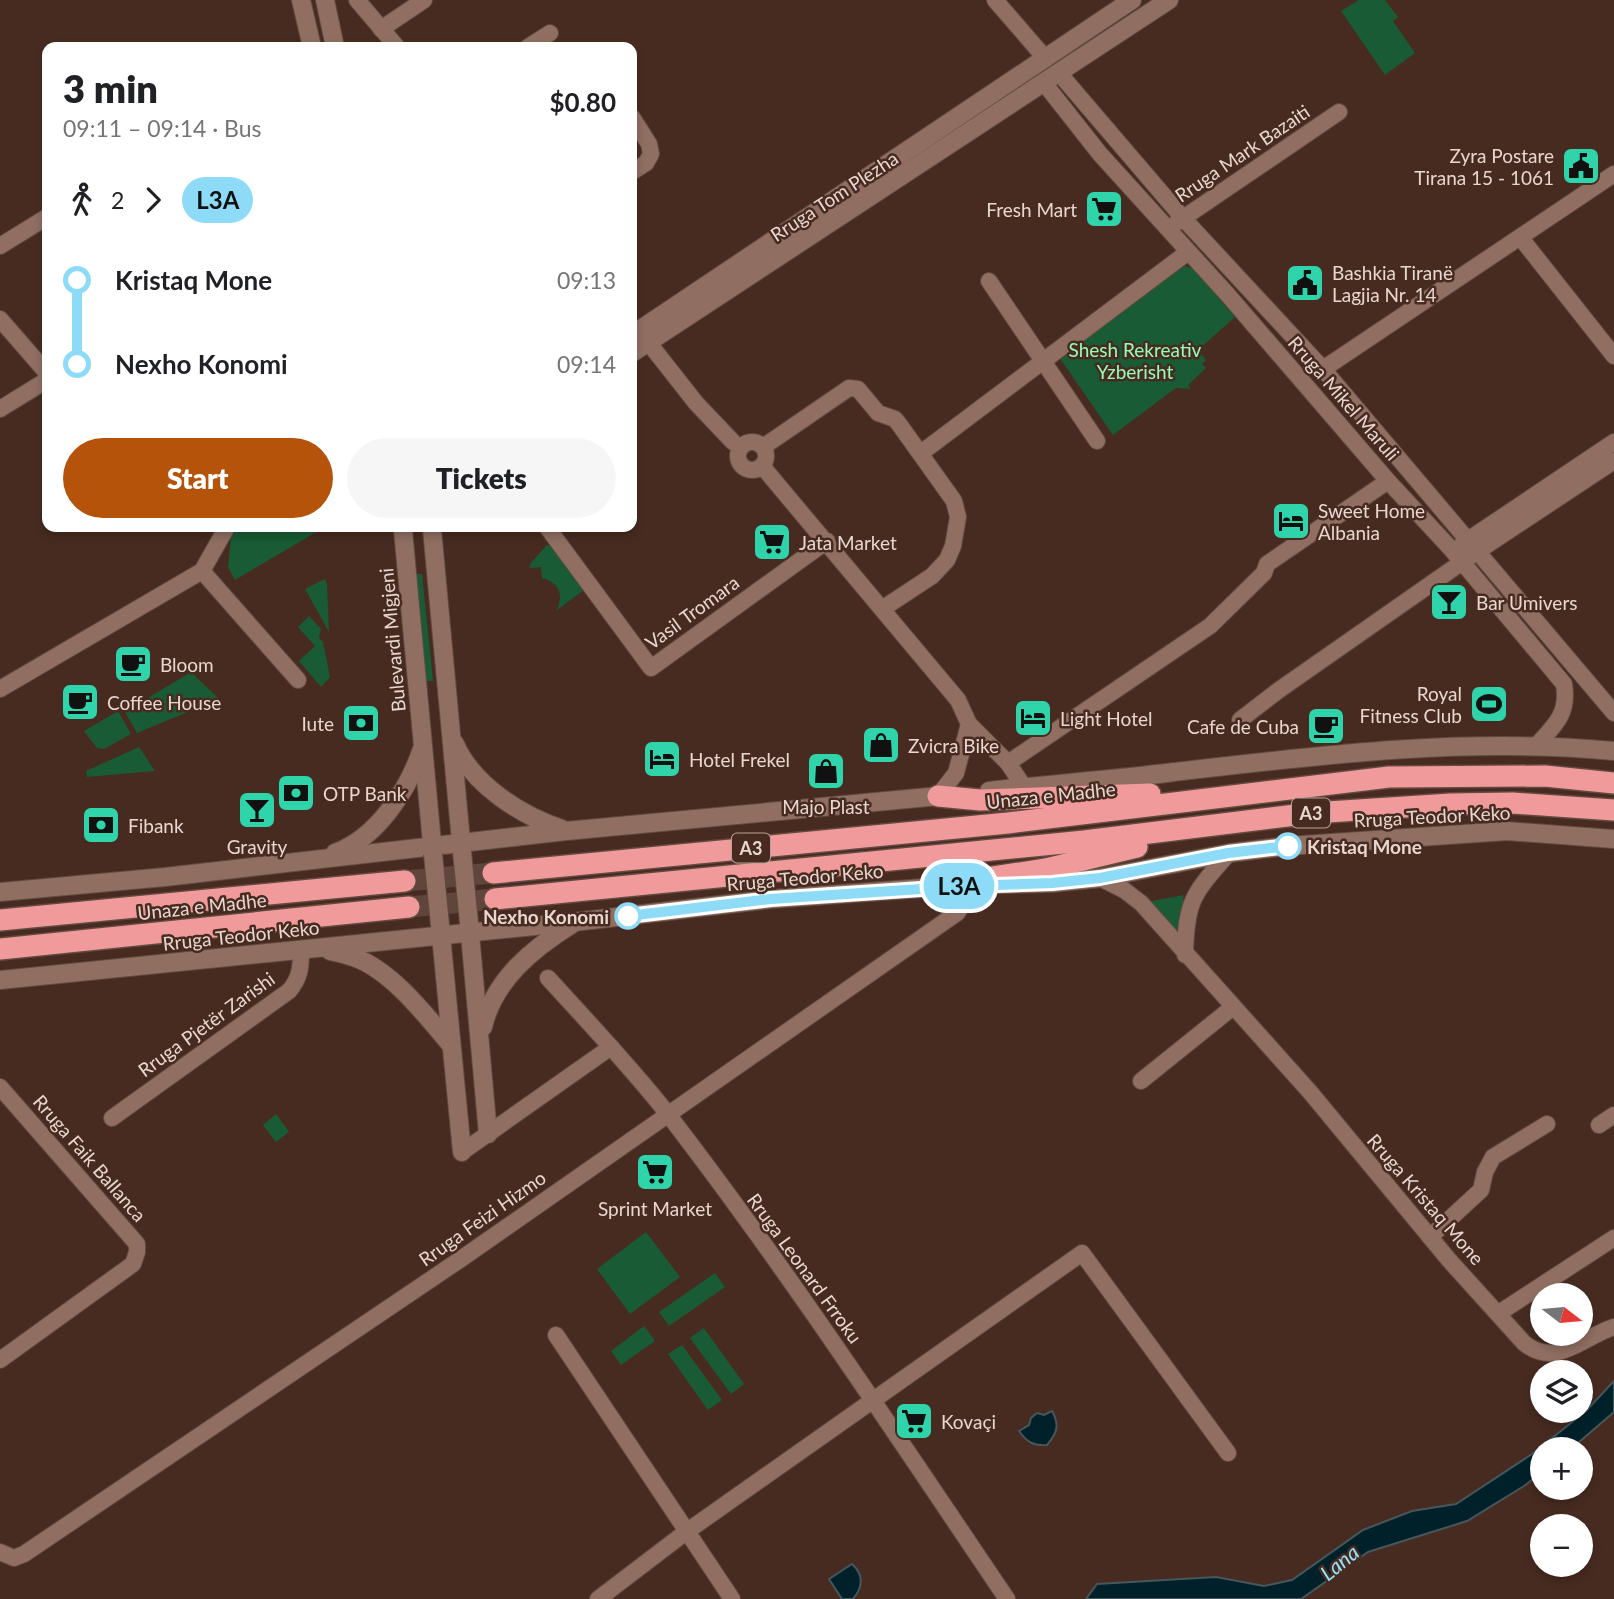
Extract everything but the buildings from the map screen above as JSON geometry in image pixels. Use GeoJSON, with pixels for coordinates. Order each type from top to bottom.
{"type":"FeatureCollection","features":[{"type":"Feature","properties":{"kind":"highway","name":"Unaza e Madhe"},"geometry":{"type":"LineString","coordinates":[[493,873],[1008,823],[1389,777],[1545,776],[1614,783]]}},
{"type":"Feature","properties":{"kind":"highway"},"geometry":{"type":"LineString","coordinates":[[938,796],[980,800],[1064,798],[1149,794],[1244,785],[1270,792]]}},
{"type":"Feature","properties":{"kind":"highway","name":"A3"},"geometry":{"type":"LineString","coordinates":[[495,899],[1084,841],[1271,816],[1451,804],[1513,803],[1614,810]]}},
{"type":"Feature","properties":{"kind":"highway"},"geometry":{"type":"LineString","coordinates":[[966,886],[980,879],[1046,869],[1118,850],[1249,830],[1271,816]]}},
{"type":"Feature","properties":{"kind":"highway","name":"Unaza e Madhe"},"geometry":{"type":"LineString","coordinates":[[0,920],[405,881]]}},
{"type":"Feature","properties":{"kind":"highway","name":"Unaza e Madhe"},"geometry":{"type":"LineString","coordinates":[[0,949],[409,907]]}},
{"type":"Feature","properties":{"kind":"main road"},"geometry":{"type":"LineString","coordinates":[[301,0],[311,42]]}},
{"type":"Feature","properties":{"kind":"main road"},"geometry":{"type":"LineString","coordinates":[[325,0],[334,42]]}},
{"type":"Feature","properties":{"kind":"main road","name":"Rruga Tom Plezha"},"geometry":{"type":"LineString","coordinates":[[638,331],[1132,0]]}},
{"type":"Feature","properties":{"kind":"main road","name":"Rruga Tom Plezha"},"geometry":{"type":"LineString","coordinates":[[638,331],[1052,78],[1169,0]]}},
{"type":"Feature","properties":{"kind":"main road"},"geometry":{"type":"LineString","coordinates":[[1039,64],[1052,78]]}},
{"type":"Feature","properties":{"kind":"main road","name":"Bulevardi Migjeni"},"geometry":{"type":"LineString","coordinates":[[399,532],[462,1152]]}},
{"type":"Feature","properties":{"kind":"main road","name":"Bulevardi Migjeni"},"geometry":{"type":"LineString","coordinates":[[434,532],[488,1134]]}},
{"type":"Feature","properties":{"kind":"main road"},"geometry":{"type":"LineString","coordinates":[[451,730],[456,747],[479,777],[494,791],[523,813],[566,831]]}},
{"type":"Feature","properties":{"kind":"main road"},"geometry":{"type":"LineString","coordinates":[[317,860],[345,850],[383,817],[406,787],[423,746]]}},
{"type":"Feature","properties":{"kind":"main road"},"geometry":{"type":"LineString","coordinates":[[0,892],[462,848],[566,831],[1172,773],[1311,755],[1455,746],[1614,751]]}},
{"type":"Feature","properties":{"kind":"main road","name":"Rruga Teodor Keko"},"geometry":{"type":"LineString","coordinates":[[0,980],[301,950],[469,928],[574,922],[771,899],[1052,883],[1100,878],[1228,853],[1369,839],[1507,831],[1614,839]]}},
{"type":"Feature","properties":{"kind":"main road"},"geometry":{"type":"LineString","coordinates":[[480,1041],[488,1006],[501,986],[534,950],[574,922]]}},
{"type":"Feature","properties":{"kind":"main road"},"geometry":{"type":"LineString","coordinates":[[319,948],[358,958],[376,970],[408,996],[452,1045]]}},
{"type":"Feature","properties":{"kind":"street"},"geometry":{"type":"LineString","coordinates":[[357,0],[393,42]]}},
{"type":"Feature","properties":{"kind":"street"},"geometry":{"type":"LineString","coordinates":[[381,29],[424,0]]}},
{"type":"Feature","properties":{"kind":"street"},"geometry":{"type":"LineString","coordinates":[[995,0],[1039,64]]}},
{"type":"Feature","properties":{"kind":"street"},"geometry":{"type":"LineString","coordinates":[[536,42],[550,33]]}},
{"type":"Feature","properties":{"kind":"street","name":"Rruga Mikel Maruli"},"geometry":{"type":"LineString","coordinates":[[1052,78],[1322,369],[1614,713]]}},
{"type":"Feature","properties":{"kind":"street","name":"Rruga Mikel Maruli"},"geometry":{"type":"LineString","coordinates":[[1052,78],[1100,154],[1457,556],[1564,684],[1566,698],[1563,714],[1535,747]]}},
{"type":"Feature","properties":{"kind":"street","name":"Rruga Mark Bazaiti"},"geometry":{"type":"LineString","coordinates":[[1168,229],[1339,112]]}},
{"type":"Feature","properties":{"kind":"street"},"geometry":{"type":"LineString","coordinates":[[637,125],[649,144],[651,154],[646,163],[637,169]]}},
{"type":"Feature","properties":{"kind":"street","name":"Rruga Mikel Maruli"},"geometry":{"type":"LineString","coordinates":[[1322,369],[1614,174]]}},
{"type":"Feature","properties":{"kind":"street"},"geometry":{"type":"LineString","coordinates":[[0,246],[42,220]]}},
{"type":"Feature","properties":{"kind":"street"},"geometry":{"type":"LineString","coordinates":[[1520,237],[1614,356]]}},
{"type":"Feature","properties":{"kind":"street"},"geometry":{"type":"LineString","coordinates":[[921,453],[1188,252]]}},
{"type":"Feature","properties":{"kind":"street"},"geometry":{"type":"LineString","coordinates":[[989,281],[1097,441]]}},
{"type":"Feature","properties":{"kind":"street"},"geometry":{"type":"LineString","coordinates":[[0,319],[42,361]]}},
{"type":"Feature","properties":{"kind":"street"},"geometry":{"type":"LineString","coordinates":[[638,331],[696,403],[733,442]]}},
{"type":"Feature","properties":{"kind":"street"},"geometry":{"type":"LineString","coordinates":[[0,409],[42,383]]}},
{"type":"Feature","properties":{"kind":"street"},"geometry":{"type":"LineString","coordinates":[[763,447],[849,388],[858,389],[878,413],[895,419],[921,453],[954,500],[958,517],[955,539],[947,560],[932,576],[882,609]]}},
{"type":"Feature","properties":{"kind":"street"},"geometry":{"type":"LineString","coordinates":[[1240,720],[1457,556],[1614,442]]}},
{"type":"Feature","properties":{"kind":"street"},"geometry":{"type":"LineString","coordinates":[[747,443],[756,443],[763,447],[766,457],[762,466],[750,470],[742,465],[738,457],[741,448],[747,443]]}},
{"type":"Feature","properties":{"kind":"street"},"geometry":{"type":"LineString","coordinates":[[1473,545],[1614,461]]}},
{"type":"Feature","properties":{"kind":"street"},"geometry":{"type":"LineString","coordinates":[[762,466],[958,700],[969,724],[1008,762],[1024,787]]}},
{"type":"Feature","properties":{"kind":"street"},"geometry":{"type":"LineString","coordinates":[[1008,762],[1210,626],[1264,573],[1267,564],[1388,481]]}},
{"type":"Feature","properties":{"kind":"street"},"geometry":{"type":"LineString","coordinates":[[0,689],[202,571],[224,532]]}},
{"type":"Feature","properties":{"kind":"street","name":"Vasil Tromara"},"geometry":{"type":"LineString","coordinates":[[551,532],[651,668],[827,541]]}},
{"type":"Feature","properties":{"kind":"street"},"geometry":{"type":"LineString","coordinates":[[202,571],[298,680]]}},
{"type":"Feature","properties":{"kind":"street"},"geometry":{"type":"LineString","coordinates":[[938,796],[956,773],[969,724]]}},
{"type":"Feature","properties":{"kind":"street"},"geometry":{"type":"LineString","coordinates":[[1185,955],[1187,914],[1194,895],[1228,853]]}},
{"type":"Feature","properties":{"kind":"street","name":"Rruga Kristaq Mone"},"geometry":{"type":"LineString","coordinates":[[1100,878],[1124,890],[1141,903],[1310,1092],[1430,1237],[1524,1343],[1533,1350],[1548,1354],[1561,1352],[1614,1327]]}},
{"type":"Feature","properties":{"kind":"street","name":"Rruga Feizi Hizmo"},"geometry":{"type":"LineString","coordinates":[[0,1552],[14,1558],[24,1554],[458,1261],[957,913],[965,901],[966,886]]}},
{"type":"Feature","properties":{"kind":"street","name":"Rruga Pjetër Zarishi"},"geometry":{"type":"LineString","coordinates":[[112,1118],[289,991],[298,980],[301,950]]}},
{"type":"Feature","properties":{"kind":"street","name":"Rruga Leonard Frroku"},"geometry":{"type":"LineString","coordinates":[[548,978],[667,1113],[788,1276],[1007,1599]]}},
{"type":"Feature","properties":{"kind":"street"},"geometry":{"type":"LineString","coordinates":[[1140,1081],[1233,1007]]}},
{"type":"Feature","properties":{"kind":"street"},"geometry":{"type":"LineString","coordinates":[[462,1152],[611,1047]]}},
{"type":"Feature","properties":{"kind":"street","name":"Rruga Faik Ballanca"},"geometry":{"type":"LineString","coordinates":[[0,1087],[137,1244],[137,1252],[133,1264],[0,1360]]}},
{"type":"Feature","properties":{"kind":"street"},"geometry":{"type":"LineString","coordinates":[[1599,1125],[1614,1115]]}},
{"type":"Feature","properties":{"kind":"street"},"geometry":{"type":"LineString","coordinates":[[1430,1237],[1481,1190],[1485,1172],[1493,1157],[1547,1124]]}},
{"type":"Feature","properties":{"kind":"street"},"geometry":{"type":"LineString","coordinates":[[1499,1313],[1614,1238]]}},
{"type":"Feature","properties":{"kind":"street"},"geometry":{"type":"LineString","coordinates":[[598,1599],[686,1532],[1082,1253],[1228,1453]]}},
{"type":"Feature","properties":{"kind":"street"},"geometry":{"type":"LineString","coordinates":[[556,1335],[732,1599]]}},
{"type":"Feature","properties":{"kind":"green space"},"geometry":{"type":"Polygon","coordinates":[[[1359,0],[1385,0],[1398,17],[1393,21],[1415,53],[1385,75],[1341,11],[1359,0]]]}},
{"type":"Feature","properties":{"kind":"green space","name":"Shesh Rekreativ Yzberisht"},"geometry":{"type":"Polygon","coordinates":[[[1184,266],[1193,268],[1235,317],[1198,350],[1206,360],[1202,364],[1206,368],[1188,385],[1191,389],[1176,388],[1113,435],[1059,357],[1184,266]]]}},
{"type":"Feature","properties":{"kind":"green space"},"geometry":{"type":"Polygon","coordinates":[[[235,532],[316,532],[235,580],[228,567],[231,537],[235,532]]]}},
{"type":"Feature","properties":{"kind":"green space"},"geometry":{"type":"Polygon","coordinates":[[[547,545],[551,546],[585,589],[556,611],[560,600],[559,590],[553,583],[542,578],[541,567],[530,568],[530,564],[547,545]]]}},
{"type":"Feature","properties":{"kind":"green space"},"geometry":{"type":"Polygon","coordinates":[[[415,574],[422,574],[433,681],[425,681],[415,574]]]}},
{"type":"Feature","properties":{"kind":"green space"},"geometry":{"type":"Polygon","coordinates":[[[325,579],[327,585],[329,632],[305,589],[325,579]]]}},
{"type":"Feature","properties":{"kind":"green space"},"geometry":{"type":"Polygon","coordinates":[[[309,616],[321,629],[319,638],[323,642],[330,677],[321,687],[299,661],[315,646],[298,627],[309,616]]]}},
{"type":"Feature","properties":{"kind":"green space"},"geometry":{"type":"Polygon","coordinates":[[[191,672],[219,699],[137,733],[125,712],[191,672]]]}},
{"type":"Feature","properties":{"kind":"green space"},"geometry":{"type":"Polygon","coordinates":[[[118,711],[131,734],[104,749],[97,748],[84,731],[118,711]]]}},
{"type":"Feature","properties":{"kind":"green space"},"geometry":{"type":"Polygon","coordinates":[[[139,747],[155,771],[87,777],[86,771],[139,747]]]}},
{"type":"Feature","properties":{"kind":"green space"},"geometry":{"type":"Polygon","coordinates":[[[1184,895],[1178,940],[1147,902],[1184,895]]]}},
{"type":"Feature","properties":{"kind":"green space"},"geometry":{"type":"Polygon","coordinates":[[[276,1114],[289,1132],[276,1142],[263,1125],[276,1114]]]}},
{"type":"Feature","properties":{"kind":"green space"},"geometry":{"type":"Polygon","coordinates":[[[646,1232],[680,1277],[630,1314],[597,1269],[646,1232]]]}},
{"type":"Feature","properties":{"kind":"green space"},"geometry":{"type":"Polygon","coordinates":[[[715,1273],[725,1287],[669,1326],[659,1312],[715,1273]]]}},
{"type":"Feature","properties":{"kind":"green space"},"geometry":{"type":"Polygon","coordinates":[[[644,1326],[655,1341],[621,1365],[611,1351],[644,1326]]]}},
{"type":"Feature","properties":{"kind":"green space"},"geometry":{"type":"Polygon","coordinates":[[[704,1328],[744,1384],[731,1394],[690,1338],[704,1328]]]}},
{"type":"Feature","properties":{"kind":"green space"},"geometry":{"type":"Polygon","coordinates":[[[682,1345],[722,1400],[708,1410],[668,1354],[682,1345]]]}},
{"type":"Feature","properties":{"kind":"water"},"geometry":{"type":"Polygon","coordinates":[[[1614,1381],[1614,1412],[1585,1437],[1553,1437],[1571,1423],[1593,1423],[1593,1404],[1614,1381]]]}},
{"type":"Feature","properties":{"kind":"water"},"geometry":{"type":"Polygon","coordinates":[[[1052,1411],[1056,1429],[1047,1445],[1031,1442],[1019,1431],[1029,1425],[1031,1418],[1037,1413],[1044,1415],[1052,1411]]]}},
{"type":"Feature","properties":{"kind":"water","name":"Lana"},"geometry":{"type":"Polygon","coordinates":[[[1530,1455],[1530,1481],[1524,1486],[1467,1521],[1368,1552],[1301,1599],[1086,1599],[1097,1584],[1216,1577],[1264,1586],[1292,1580],[1363,1530],[1412,1511],[1456,1504],[1530,1455]]]}},
{"type":"Feature","properties":{"kind":"water"},"geometry":{"type":"Polygon","coordinates":[[[852,1564],[859,1572],[859,1590],[853,1599],[842,1599],[829,1579],[852,1564]]]}},
{"type":"Feature","properties":{"kind":"tunnel"},"geometry":{"type":"LineString","coordinates":[[405,881],[493,873]]}},
{"type":"Feature","properties":{"kind":"tunnel"},"geometry":{"type":"LineString","coordinates":[[409,907],[495,899]]}},
{"type":"Feature","properties":{"kind":"bus line","name":"L3A"},"geometry":{"type":"LineString","coordinates":[[628,916],[771,899],[1100,878],[1168,863],[1288,846]]}},
{"type":"Feature","properties":{"kind":"place","name":"Zyra Postare Tirana 15 - 1061"},"geometry":{"type":"Point","coordinates":[1581,166]}},
{"type":"Feature","properties":{"kind":"place","name":"Fresh Mart"},"geometry":{"type":"Point","coordinates":[1104,209]}},
{"type":"Feature","properties":{"kind":"place","name":"Bashkia Tiranë Lagjia Nr. 14"},"geometry":{"type":"Point","coordinates":[1305,283]}},
{"type":"Feature","properties":{"kind":"place","name":"Sweet Home Albania"},"geometry":{"type":"Point","coordinates":[1291,521]}},
{"type":"Feature","properties":{"kind":"place","name":"Jata Market"},"geometry":{"type":"Point","coordinates":[772,542]}},
{"type":"Feature","properties":{"kind":"place","name":"Bar Umivers"},"geometry":{"type":"Point","coordinates":[1449,602]}},
{"type":"Feature","properties":{"kind":"place","name":"Bloom"},"geometry":{"type":"Point","coordinates":[133,664]}},
{"type":"Feature","properties":{"kind":"place","name":"Coffee House"},"geometry":{"type":"Point","coordinates":[80,702]}},
{"type":"Feature","properties":{"kind":"place","name":"Royal Fitness Club"},"geometry":{"type":"Point","coordinates":[1489,704]}},
{"type":"Feature","properties":{"kind":"place","name":"Light Hotel"},"geometry":{"type":"Point","coordinates":[1033,718]}},
{"type":"Feature","properties":{"kind":"place","name":"Iute"},"geometry":{"type":"Point","coordinates":[361,723]}},
{"type":"Feature","properties":{"kind":"place","name":"Cafe de Cuba"},"geometry":{"type":"Point","coordinates":[1326,726]}},
{"type":"Feature","properties":{"kind":"place","name":"Zvicra Bike"},"geometry":{"type":"Point","coordinates":[881,745]}},
{"type":"Feature","properties":{"kind":"place","name":"Hotel Frekel"},"geometry":{"type":"Point","coordinates":[662,759]}},
{"type":"Feature","properties":{"kind":"place","name":"Majo Plast"},"geometry":{"type":"Point","coordinates":[826,771]}},
{"type":"Feature","properties":{"kind":"place","name":"OTP Bank"},"geometry":{"type":"Point","coordinates":[296,793]}},
{"type":"Feature","properties":{"kind":"place","name":"Gravity"},"geometry":{"type":"Point","coordinates":[257,810]}},
{"type":"Feature","properties":{"kind":"place","name":"Fibank"},"geometry":{"type":"Point","coordinates":[101,825]}},
{"type":"Feature","properties":{"kind":"place","name":"Kristaq Mone"},"geometry":{"type":"Point","coordinates":[1288,846]}},
{"type":"Feature","properties":{"kind":"place","name":"Nexho Konomi"},"geometry":{"type":"Point","coordinates":[628,916]}},
{"type":"Feature","properties":{"kind":"place","name":"Sprint Market"},"geometry":{"type":"Point","coordinates":[655,1172]}},
{"type":"Feature","properties":{"kind":"place","name":"Kovaçi"},"geometry":{"type":"Point","coordinates":[914,1421]}}]}
